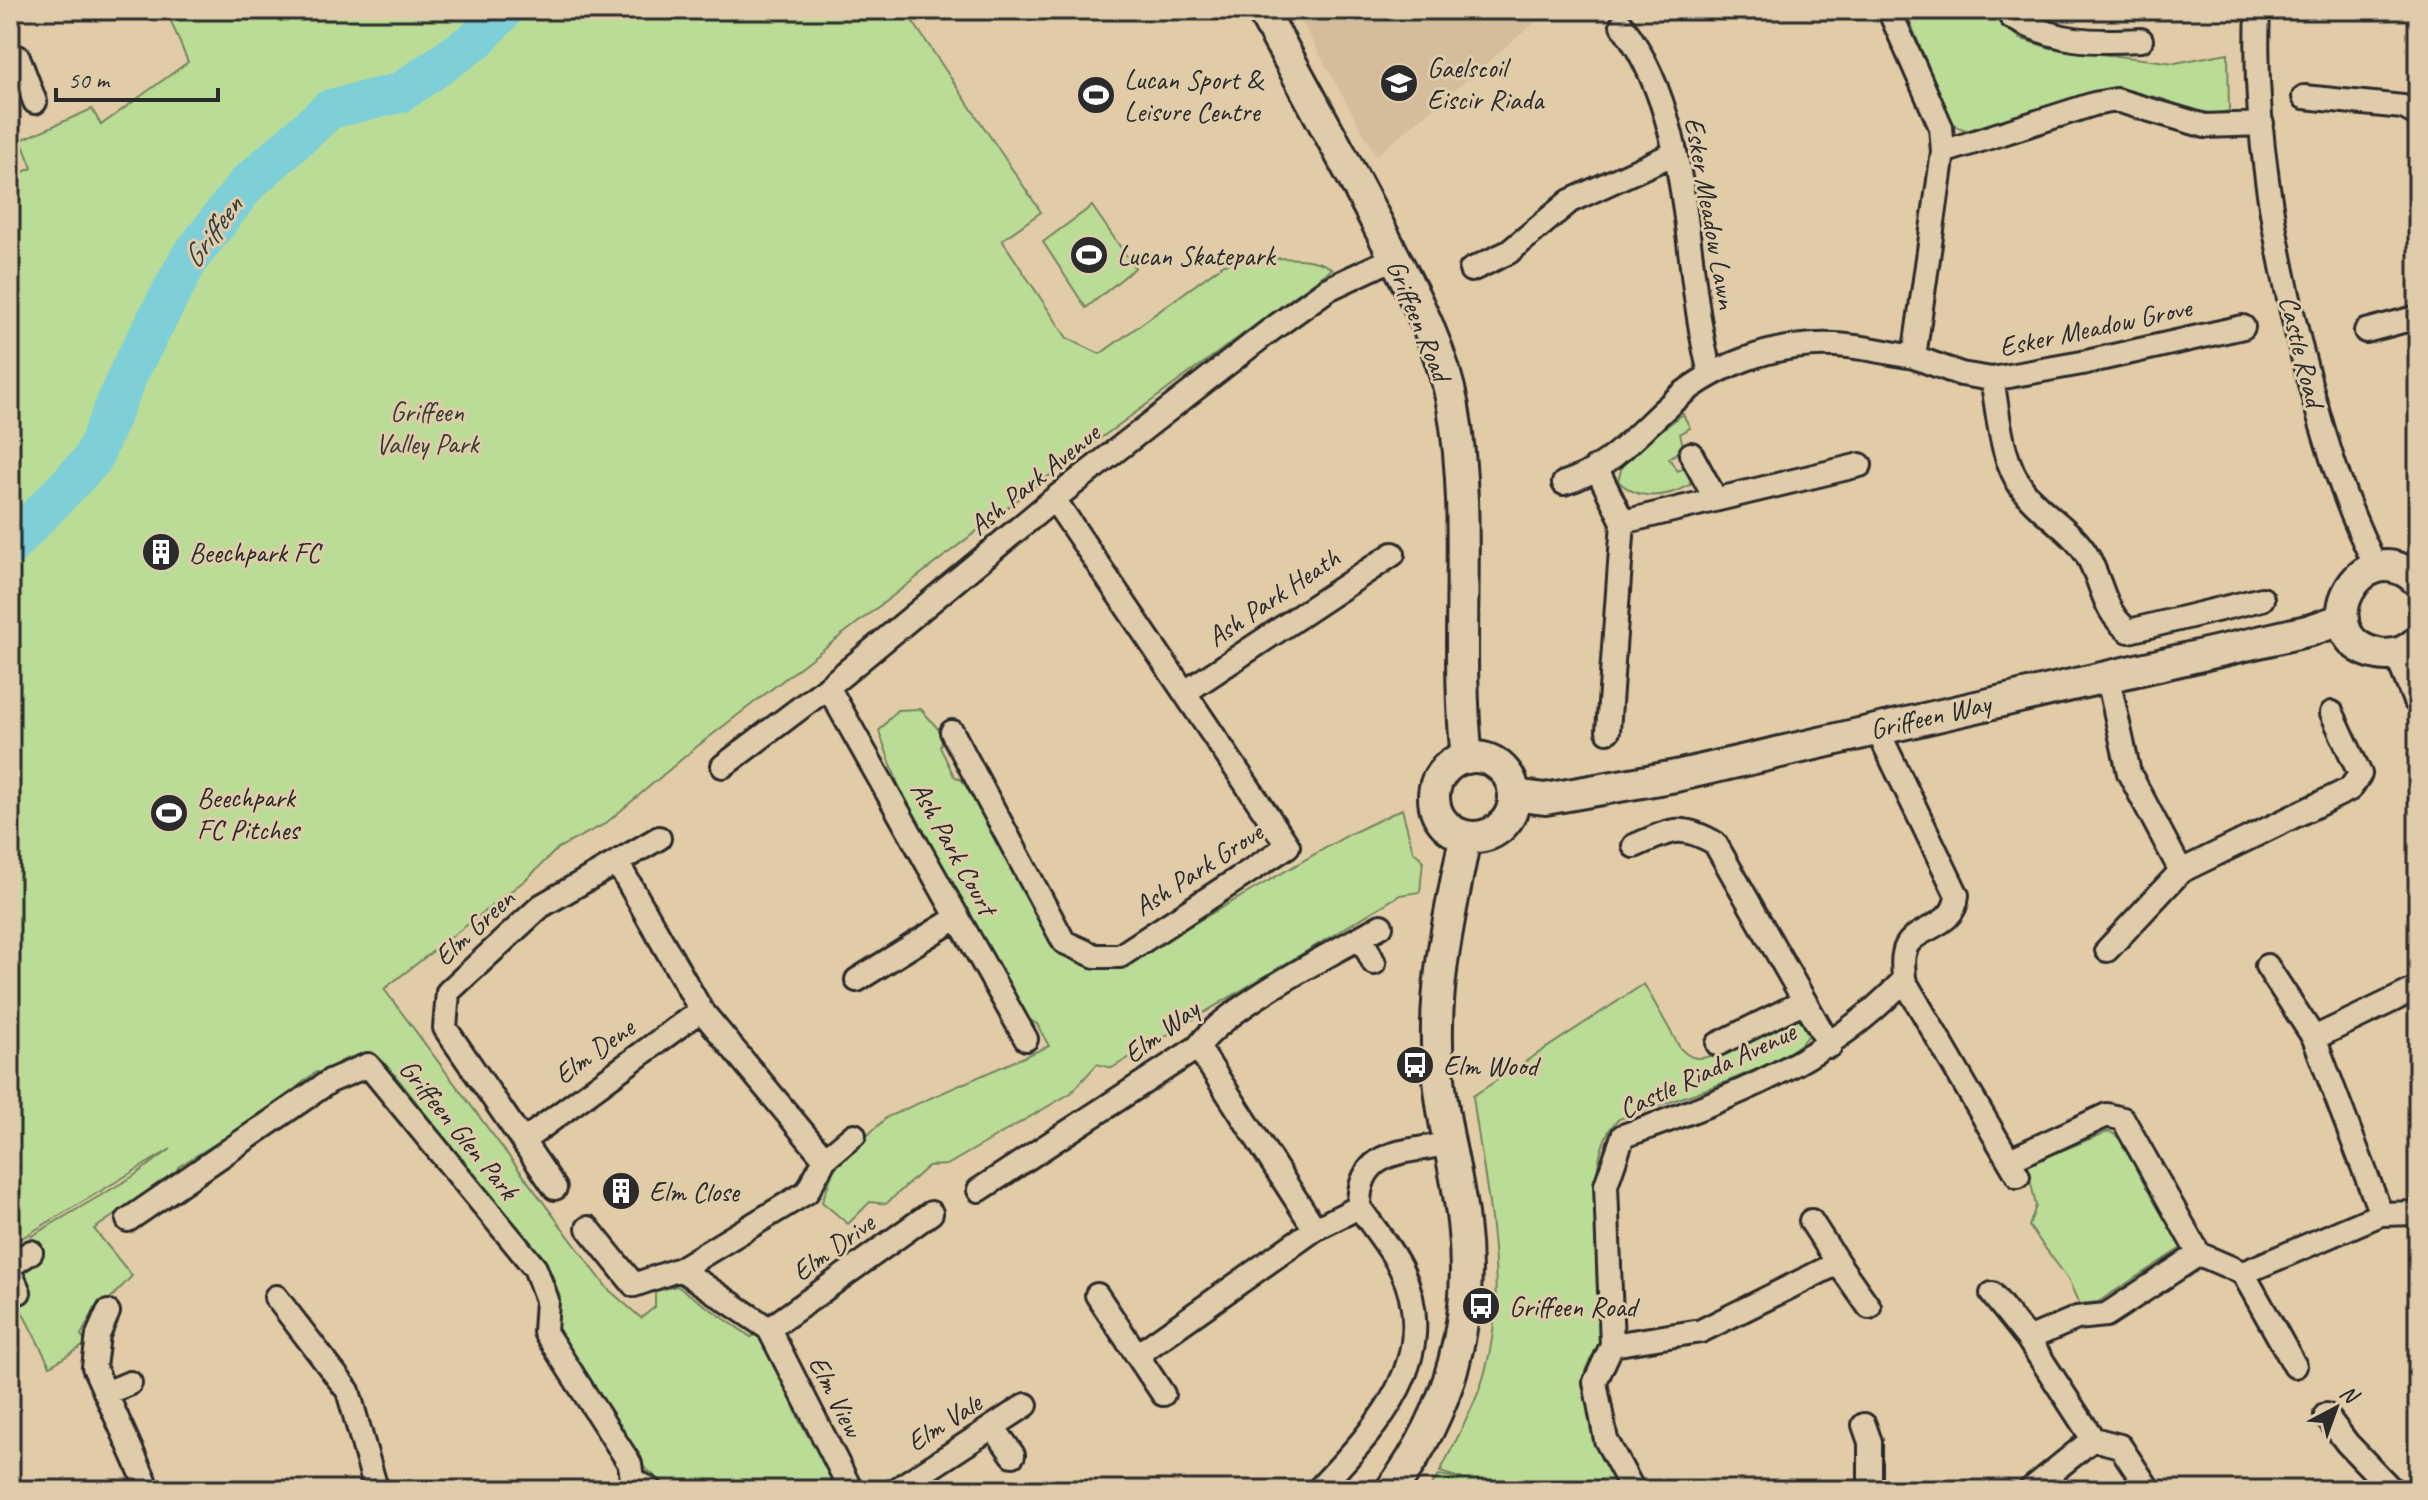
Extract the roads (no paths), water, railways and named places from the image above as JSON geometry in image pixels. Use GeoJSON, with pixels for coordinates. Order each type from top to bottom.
{"type":"FeatureCollection","features":[{"type":"Feature","properties":{"kind":"street","name":"Griffeen Road"},"geometry":{"type":"LineString","coordinates":[[1262,10],[1394,258],[1436,347],[1453,405],[1460,472],[1462,713],[1467,758]]}},
{"type":"Feature","properties":{"kind":"street"},"geometry":{"type":"LineString","coordinates":[[1889,10],[1941,127],[1943,152],[1914,357]]}},
{"type":"Feature","properties":{"kind":"street"},"geometry":{"type":"LineString","coordinates":[[2008,10],[2011,17],[2040,33],[2080,41],[2141,40]]}},
{"type":"Feature","properties":{"kind":"street","name":"Castle Road"},"geometry":{"type":"LineString","coordinates":[[2258,10],[2265,180],[2286,290],[2319,421],[2349,509],[2377,568]]}},
{"type":"Feature","properties":{"kind":"street","name":"Esker Meadow Lawn"},"geometry":{"type":"LineString","coordinates":[[1622,25],[1648,65],[1675,153],[1702,340],[1710,373]]}},
{"type":"Feature","properties":{"kind":"street"},"geometry":{"type":"LineString","coordinates":[[10,60],[18,57],[35,102]]}},
{"type":"Feature","properties":{"kind":"street"},"geometry":{"type":"LineString","coordinates":[[2304,97],[2403,107],[2418,115]]}},
{"type":"Feature","properties":{"kind":"street"},"geometry":{"type":"LineString","coordinates":[[1943,152],[2094,104],[2116,100],[2205,126],[2262,124]]}},
{"type":"Feature","properties":{"kind":"street"},"geometry":{"type":"LineString","coordinates":[[1471,270],[1509,252],[1570,201],[1675,153]]}},
{"type":"Feature","properties":{"kind":"street","name":"Ash Park Avenue"},"geometry":{"type":"LineString","coordinates":[[723,766],[828,687],[1054,499],[1328,289],[1394,258]]}},
{"type":"Feature","properties":{"kind":"street"},"geometry":{"type":"LineString","coordinates":[[2366,331],[2418,317]]}},
{"type":"Feature","properties":{"kind":"street","name":"Esker Meadow Grove"},"geometry":{"type":"LineString","coordinates":[[1564,483],[1596,467],[1710,373],[1736,362],[1784,351],[1834,345],[1914,357],[1961,374],[1992,379],[2082,363],[2243,327]]}},
{"type":"Feature","properties":{"kind":"street"},"geometry":{"type":"LineString","coordinates":[[1992,379],[2005,454],[2011,466],[2024,491],[2062,525],[2088,557],[2116,621],[2129,631],[2262,599]]}},
{"type":"Feature","properties":{"kind":"street"},"geometry":{"type":"LineString","coordinates":[[1691,454],[1715,498]]}},
{"type":"Feature","properties":{"kind":"street"},"geometry":{"type":"LineString","coordinates":[[1623,522],[1860,465]]}},
{"type":"Feature","properties":{"kind":"street"},"geometry":{"type":"LineString","coordinates":[[1596,467],[1623,522],[1608,731]]}},
{"type":"Feature","properties":{"kind":"street","name":"Ash Park Grove"},"geometry":{"type":"LineString","coordinates":[[952,732],[1064,942],[1095,956],[1120,956],[1288,846],[1187,691],[1054,499]]}},
{"type":"Feature","properties":{"kind":"street","name":"Ash Park Heath"},"geometry":{"type":"LineString","coordinates":[[1187,691],[1393,554]]}},
{"type":"Feature","properties":{"kind":"street"},"geometry":{"type":"LineString","coordinates":[[2418,581],[2404,571],[2377,568],[2364,573],[2346,592],[2343,619],[2348,633],[2370,653],[2409,647],[2418,698]]}},
{"type":"Feature","properties":{"kind":"street","name":"Griffeen Way"},"geometry":{"type":"LineString","coordinates":[[1515,795],[1545,799],[1606,790],[2311,630],[2343,619]]}},
{"type":"Feature","properties":{"kind":"street"},"geometry":{"type":"LineString","coordinates":[[2107,674],[2129,773],[2181,871]]}},
{"type":"Feature","properties":{"kind":"street","name":"Ash Park Court"},"geometry":{"type":"LineString","coordinates":[[828,687],[1026,1039]]}},
{"type":"Feature","properties":{"kind":"street"},"geometry":{"type":"LineString","coordinates":[[2107,950],[2181,871],[2350,789],[2360,774],[2332,713]]}},
{"type":"Feature","properties":{"kind":"street"},"geometry":{"type":"LineString","coordinates":[[1877,729],[1957,895],[1956,908],[1947,919],[1908,944],[1904,953],[1904,980],[2015,1168],[2107,1115],[2123,1119],[2199,1254],[2243,1273],[2295,1366]]}},
{"type":"Feature","properties":{"kind":"street"},"geometry":{"type":"LineString","coordinates":[[1467,758],[1494,762],[1512,782],[1514,807],[1501,828],[1490,835],[1465,838],[1442,822],[1434,796],[1444,770],[1467,758]]}},
{"type":"Feature","properties":{"kind":"street","name":"Castle Riada Avenue"},"geometry":{"type":"LineString","coordinates":[[1634,846],[1676,828],[1697,833],[1715,843],[1830,1046]]}},
{"type":"Feature","properties":{"kind":"street","name":"Elm Green"},"geometry":{"type":"LineString","coordinates":[[555,1188],[445,1028],[448,992],[541,906],[659,838]]}},
{"type":"Feature","properties":{"kind":"street"},"geometry":{"type":"LineString","coordinates":[[1391,1490],[1417,1456],[1435,1421],[1454,1370],[1462,1330],[1466,1281],[1463,1222],[1447,1144],[1437,1066],[1442,943],[1465,838]]}},
{"type":"Feature","properties":{"kind":"street"},"geometry":{"type":"LineString","coordinates":[[618,864],[701,1010],[825,1159]]}},
{"type":"Feature","properties":{"kind":"street"},"geometry":{"type":"LineString","coordinates":[[857,980],[958,917]]}},
{"type":"Feature","properties":{"kind":"street","name":"Elm Way"},"geometry":{"type":"LineString","coordinates":[[979,1190],[1198,1047],[1209,1032],[1220,1024],[1345,942],[1381,926]]}},
{"type":"Feature","properties":{"kind":"street"},"geometry":{"type":"LineString","coordinates":[[1361,937],[1374,963]]}},
{"type":"Feature","properties":{"kind":"street"},"geometry":{"type":"LineString","coordinates":[[2267,966],[2314,1038],[2381,1214]]}},
{"type":"Feature","properties":{"kind":"street","name":"Castle Riada Avenue"},"geometry":{"type":"LineString","coordinates":[[1633,1490],[1606,1440],[1595,1382],[1612,1345],[1606,1185],[1623,1136],[1714,1105],[1830,1046],[1881,1005],[1904,980]]}},
{"type":"Feature","properties":{"kind":"street"},"geometry":{"type":"LineString","coordinates":[[2314,1038],[2418,988]]}},
{"type":"Feature","properties":{"kind":"street"},"geometry":{"type":"LineString","coordinates":[[1718,1044],[1803,1002]]}},
{"type":"Feature","properties":{"kind":"street","name":"Elm Dene"},"geometry":{"type":"LineString","coordinates":[[523,1141],[701,1010]]}},
{"type":"Feature","properties":{"kind":"street"},"geometry":{"type":"LineString","coordinates":[[1198,1047],[1315,1229]]}},
{"type":"Feature","properties":{"kind":"street","name":"Griffeen Glen Park"},"geometry":{"type":"LineString","coordinates":[[128,1220],[330,1081],[368,1065],[535,1268],[547,1300],[545,1332],[630,1464],[635,1486]]}},
{"type":"Feature","properties":{"kind":"street"},"geometry":{"type":"LineString","coordinates":[[588,1228],[634,1285],[680,1269],[807,1192],[825,1159],[854,1135]]}},
{"type":"Feature","properties":{"kind":"street"},"geometry":{"type":"LineString","coordinates":[[1318,1490],[1376,1428],[1410,1366],[1413,1321],[1409,1294],[1401,1269],[1359,1207],[1359,1186],[1367,1167],[1380,1158],[1447,1144]]}},
{"type":"Feature","properties":{"kind":"street"},"geometry":{"type":"LineString","coordinates":[[158,1201],[171,1220]]}},
{"type":"Feature","properties":{"kind":"street"},"geometry":{"type":"LineString","coordinates":[[1137,1355],[1315,1229],[1359,1207]]}},
{"type":"Feature","properties":{"kind":"street","name":"Elm Drive"},"geometry":{"type":"LineString","coordinates":[[769,1329],[931,1213]]}},
{"type":"Feature","properties":{"kind":"street"},"geometry":{"type":"LineString","coordinates":[[2243,1273],[2381,1214],[2418,1213]]}},
{"type":"Feature","properties":{"kind":"street"},"geometry":{"type":"LineString","coordinates":[[1811,1221],[1869,1307]]}},
{"type":"Feature","properties":{"kind":"street"},"geometry":{"type":"LineString","coordinates":[[10,1266],[31,1252]]}},
{"type":"Feature","properties":{"kind":"street"},"geometry":{"type":"LineString","coordinates":[[2028,1339],[2077,1318],[2106,1315],[2199,1254]]}},
{"type":"Feature","properties":{"kind":"street"},"geometry":{"type":"LineString","coordinates":[[1612,1345],[1701,1331],[1838,1263]]}},
{"type":"Feature","properties":{"kind":"street"},"geometry":{"type":"LineString","coordinates":[[680,1269],[769,1329]]}},
{"type":"Feature","properties":{"kind":"street"},"geometry":{"type":"LineString","coordinates":[[1992,1294],[2028,1339],[2093,1439],[2120,1446],[2149,1490]]}},
{"type":"Feature","properties":{"kind":"street"},"geometry":{"type":"LineString","coordinates":[[1097,1295],[1163,1394]]}},
{"type":"Feature","properties":{"kind":"street"},"geometry":{"type":"LineString","coordinates":[[276,1297],[348,1391],[373,1488]]}},
{"type":"Feature","properties":{"kind":"street"},"geometry":{"type":"LineString","coordinates":[[108,1312],[98,1335],[94,1367],[149,1490]]}},
{"type":"Feature","properties":{"kind":"street","name":"Elm View"},"geometry":{"type":"LineString","coordinates":[[769,1329],[851,1490]]}},
{"type":"Feature","properties":{"kind":"street"},"geometry":{"type":"LineString","coordinates":[[106,1393],[130,1383]]}},
{"type":"Feature","properties":{"kind":"street","name":"Elm Vale"},"geometry":{"type":"LineString","coordinates":[[896,1490],[1026,1405]]}},
{"type":"Feature","properties":{"kind":"street"},"geometry":{"type":"LineString","coordinates":[[2326,1415],[2347,1443],[2392,1490]]}},
{"type":"Feature","properties":{"kind":"street"},"geometry":{"type":"LineString","coordinates":[[1864,1425],[1870,1442],[1864,1489]]}},
{"type":"Feature","properties":{"kind":"street"},"geometry":{"type":"LineString","coordinates":[[993,1427],[1013,1455]]}},
{"type":"Feature","properties":{"kind":"street"},"geometry":{"type":"LineString","coordinates":[[2030,1490],[2093,1439]]}},
{"type":"Feature","properties":{"kind":"waterway","name":"Griffeen"},"geometry":{"type":"LineString","coordinates":[[10,546],[92,460],[130,370],[189,259],[246,185],[330,109],[400,93],[476,40],[504,10]]}},
{"type":"Feature","properties":{"kind":"place","name":"Gaelscoil Eiscir Riada"},"geometry":{"type":"Point","coordinates":[1399,83]}},
{"type":"Feature","properties":{"kind":"place","name":"Lucan Sport & Leisure Centre"},"geometry":{"type":"Point","coordinates":[1096,95]}},
{"type":"Feature","properties":{"kind":"place","name":"Lucan Skatepark"},"geometry":{"type":"Point","coordinates":[1089,255]}},
{"type":"Feature","properties":{"kind":"place","name":"Beechpark FC"},"geometry":{"type":"Point","coordinates":[161,552]}},
{"type":"Feature","properties":{"kind":"place","name":"Beechpark FC Pitches"},"geometry":{"type":"Point","coordinates":[169,813]}},
{"type":"Feature","properties":{"kind":"place","name":"Elm Wood"},"geometry":{"type":"Point","coordinates":[1415,1065]}},
{"type":"Feature","properties":{"kind":"place","name":"Elm Close"},"geometry":{"type":"Point","coordinates":[621,1191]}},
{"type":"Feature","properties":{"kind":"place","name":"Griffeen Road"},"geometry":{"type":"Point","coordinates":[1481,1306]}},
{"type":"Feature","properties":{"kind":"park label","name":"Griffeen Valley Park"},"geometry":{"type":"Point","coordinates":[427,427]}}]}
